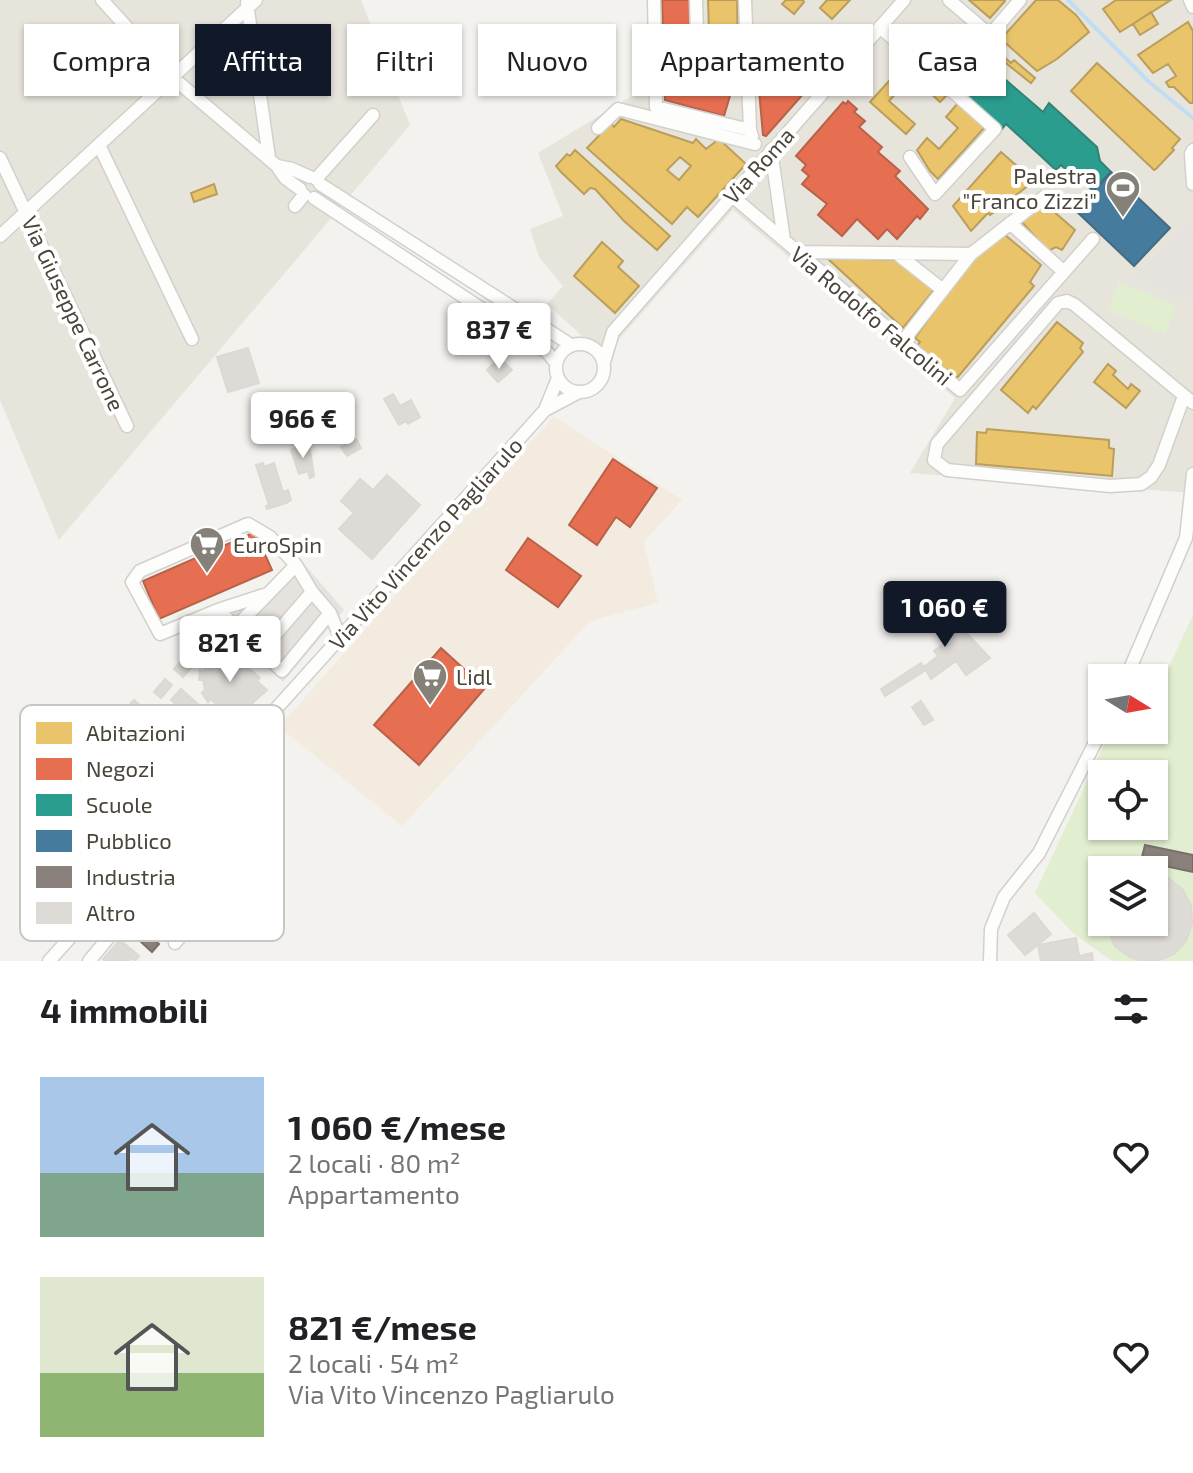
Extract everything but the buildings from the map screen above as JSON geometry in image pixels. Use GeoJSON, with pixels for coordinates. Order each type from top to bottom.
{"type":"FeatureCollection","features":[{"type":"Feature","properties":{"kind":"street"},"geometry":{"type":"LineString","coordinates":[[102,0],[124,24]]}},
{"type":"Feature","properties":{"kind":"street"},"geometry":{"type":"LineString","coordinates":[[654,0],[656,107],[750,130]]}},
{"type":"Feature","properties":{"kind":"street"},"geometry":{"type":"LineString","coordinates":[[696,0],[697,24]]}},
{"type":"Feature","properties":{"kind":"street","name":"Via Rodolfo Falcolini"},"geometry":{"type":"LineString","coordinates":[[745,0],[746,24]]}},
{"type":"Feature","properties":{"kind":"street","name":"Via Roma"},"geometry":{"type":"LineString","coordinates":[[588,344],[613,332],[904,0]]}},
{"type":"Feature","properties":{"kind":"street"},"geometry":{"type":"LineString","coordinates":[[949,0],[990,35],[1020,0]]}},
{"type":"Feature","properties":{"kind":"street"},"geometry":{"type":"LineString","coordinates":[[1190,0],[1193,7]]}},
{"type":"Feature","properties":{"kind":"street"},"geometry":{"type":"LineString","coordinates":[[179,70],[250,2]]}},
{"type":"Feature","properties":{"kind":"street"},"geometry":{"type":"LineString","coordinates":[[250,2],[273,162]]}},
{"type":"Feature","properties":{"kind":"street"},"geometry":{"type":"LineString","coordinates":[[880,27],[995,129],[935,194],[910,157]]}},
{"type":"Feature","properties":{"kind":"street"},"geometry":{"type":"LineString","coordinates":[[179,83],[306,194],[547,352],[556,363],[558,378],[568,390],[591,390],[602,379],[604,362],[595,348],[588,344],[571,345],[564,349],[556,363]]}},
{"type":"Feature","properties":{"kind":"street"},"geometry":{"type":"LineString","coordinates":[[0,236],[152,96]]}},
{"type":"Feature","properties":{"kind":"street","name":"Via Rodolfo Falcolini"},"geometry":{"type":"LineString","coordinates":[[749,96],[750,130],[755,144],[766,156],[784,240]]}},
{"type":"Feature","properties":{"kind":"street"},"geometry":{"type":"LineString","coordinates":[[598,128],[618,109],[755,144]]}},
{"type":"Feature","properties":{"kind":"street"},"geometry":{"type":"LineString","coordinates":[[306,194],[304,180],[315,180],[373,115]]}},
{"type":"Feature","properties":{"kind":"street"},"geometry":{"type":"LineString","coordinates":[[99,145],[192,339]]}},
{"type":"Feature","properties":{"kind":"street"},"geometry":{"type":"LineString","coordinates":[[1193,150],[1193,184]]}},
{"type":"Feature","properties":{"kind":"street","name":"Via Giuseppe Carrone"},"geometry":{"type":"LineString","coordinates":[[0,158],[127,426]]}},
{"type":"Feature","properties":{"kind":"street"},"geometry":{"type":"LineString","coordinates":[[273,162],[315,180],[571,345]]}},
{"type":"Feature","properties":{"kind":"street"},"geometry":{"type":"LineString","coordinates":[[295,206],[306,194],[321,190],[315,180]]}},
{"type":"Feature","properties":{"kind":"street","name":"Via Rodolfo Falcolini"},"geometry":{"type":"LineString","coordinates":[[731,195],[960,390],[1064,272]]}},
{"type":"Feature","properties":{"kind":"street"},"geometry":{"type":"LineString","coordinates":[[903,341],[971,254],[1044,197]]}},
{"type":"Feature","properties":{"kind":"street"},"geometry":{"type":"LineString","coordinates":[[1010,223],[1064,272],[1093,239]]}},
{"type":"Feature","properties":{"kind":"street"},"geometry":{"type":"LineString","coordinates":[[799,252],[971,254]]}},
{"type":"Feature","properties":{"kind":"street"},"geometry":{"type":"LineString","coordinates":[[896,253],[943,290]]}},
{"type":"Feature","properties":{"kind":"street"},"geometry":{"type":"LineString","coordinates":[[1067,301],[1188,399],[1159,465],[1151,477],[1141,484],[1110,486],[947,470],[934,460],[937,444],[1058,303],[1067,301]]}},
{"type":"Feature","properties":{"kind":"street","name":"Via Roma"},"geometry":{"type":"LineString","coordinates":[[604,362],[613,332]]}},
{"type":"Feature","properties":{"kind":"street","name":"Via Vito Vincenzo Pagliarulo"},"geometry":{"type":"LineString","coordinates":[[280,705],[545,410],[558,378]]}},
{"type":"Feature","properties":{"kind":"street","name":"Via Vito Vincenzo Pagliarulo"},"geometry":{"type":"LineString","coordinates":[[545,410],[579,392]]}},
{"type":"Feature","properties":{"kind":"street"},"geometry":{"type":"LineString","coordinates":[[1132,664],[1190,539],[1193,474]]}},
{"type":"Feature","properties":{"kind":"street"},"geometry":{"type":"LineString","coordinates":[[267,594],[160,634],[132,582],[140,571],[248,524],[270,537],[296,565],[312,592],[330,613],[340,637]]}},
{"type":"Feature","properties":{"kind":"street"},"geometry":{"type":"LineString","coordinates":[[236,627],[296,565]]}},
{"type":"Feature","properties":{"kind":"street"},"geometry":{"type":"LineString","coordinates":[[261,651],[312,592]]}},
{"type":"Feature","properties":{"kind":"street"},"geometry":{"type":"LineString","coordinates":[[218,610],[282,671],[283,679],[293,690]]}},
{"type":"Feature","properties":{"kind":"street"},"geometry":{"type":"LineString","coordinates":[[282,671],[330,613]]}},
{"type":"Feature","properties":{"kind":"street"},"geometry":{"type":"LineString","coordinates":[[990,961],[991,929],[1004,897],[1039,853],[1094,744]]}},
{"type":"Feature","properties":{"kind":"street","name":"Via Vito Vincenzo Pagliarulo"},"geometry":{"type":"LineString","coordinates":[[49,961],[67,941]]}},
{"type":"Feature","properties":{"kind":"street"},"geometry":{"type":"LineString","coordinates":[[89,961],[106,941]]}},
{"type":"Feature","properties":{"kind":"shaded area"},"geometry":{"type":"Polygon","coordinates":[[[0,0],[361,0],[370,24],[347,24],[347,96],[399,96],[410,125],[59,540],[0,400],[0,0]]]}},
{"type":"Feature","properties":{"kind":"shaded area"},"geometry":{"type":"Polygon","coordinates":[[[648,0],[1193,0],[1193,493],[910,473],[955,398],[733,210],[604,356],[547,304],[563,286],[539,257],[530,229],[563,216],[538,153],[632,96],[873,96],[873,24],[649,24],[648,0]]]}},
{"type":"Feature","properties":{"kind":"shaded area"},"geometry":{"type":"Polygon","coordinates":[[[1187,222],[1193,233],[1193,302],[1131,279],[1187,222]]]}},
{"type":"Feature","properties":{"kind":"shaded area"},"geometry":{"type":"Polygon","coordinates":[[[554,416],[682,500],[644,542],[658,603],[590,621],[402,826],[284,731],[284,721],[554,416]]]}},
{"type":"Feature","properties":{"kind":"shaded area"},"geometry":{"type":"Polygon","coordinates":[[[292,550],[344,610],[283,682],[222,622],[279,582],[292,550]]]}},
{"type":"Feature","properties":{"kind":"green space"},"geometry":{"type":"Polygon","coordinates":[[[1119,282],[1177,306],[1165,334],[1107,310],[1119,282]]]}},
{"type":"Feature","properties":{"kind":"green space"},"geometry":{"type":"Polygon","coordinates":[[[1193,615],[1193,961],[1112,961],[1073,933],[1035,893],[1088,779],[1088,840],[1168,840],[1168,760],[1097,760],[1104,744],[1168,744],[1168,669],[1193,615]]]}},
{"type":"Feature","properties":{"kind":"waterway"},"geometry":{"type":"LineString","coordinates":[[1068,0],[1149,82],[1193,118]]}},
{"type":"Feature","properties":{"kind":"place","name":"Palestra \"Franco Zizzi\""},"geometry":{"type":"Point","coordinates":[1123,219]}},
{"type":"Feature","properties":{"kind":"place","name":"EuroSpin"},"geometry":{"type":"Point","coordinates":[207,575]}},
{"type":"Feature","properties":{"kind":"place","name":"Lidl"},"geometry":{"type":"Point","coordinates":[430,707]}}]}
